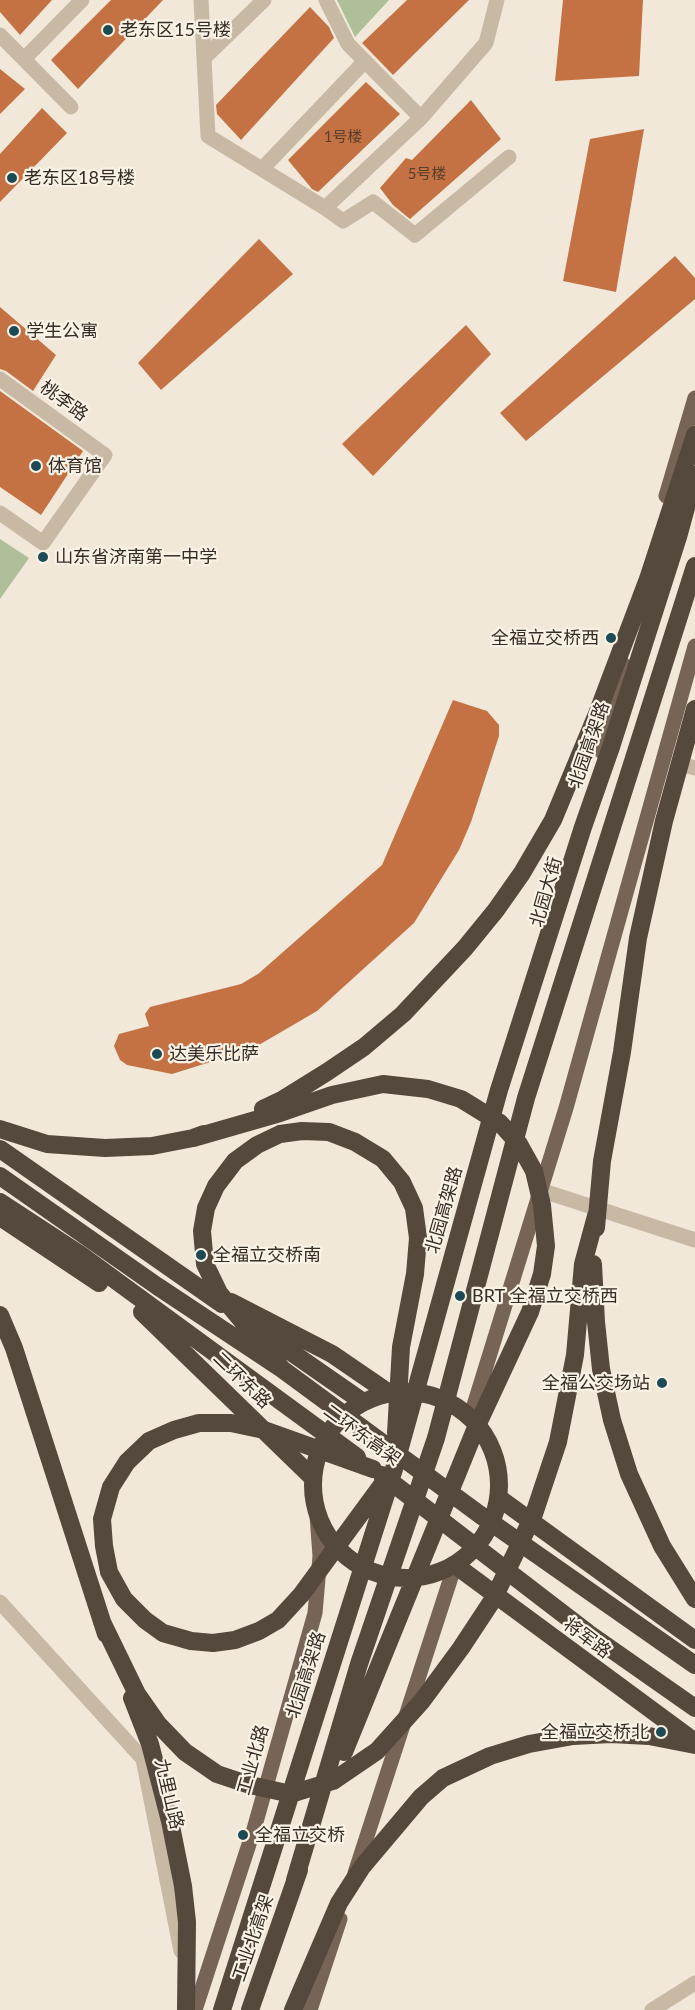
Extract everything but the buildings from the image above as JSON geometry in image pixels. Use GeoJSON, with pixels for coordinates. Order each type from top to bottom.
{"type":"FeatureCollection","features":[{"type":"Feature","properties":{"kind":"highway"},"geometry":{"type":"LineString","coordinates":[[193,1138],[233,1123],[282,1100],[364,1047],[403,1014],[432,984],[496,910],[522,873],[553,820],[597,714],[648,579],[695,435]]}},
{"type":"Feature","properties":{"kind":"highway","name":"北园高架路"},"geometry":{"type":"LineString","coordinates":[[239,1958],[394,1469],[499,1090],[615,736],[678,537],[695,475]]}},
{"type":"Feature","properties":{"kind":"highway"},"geometry":{"type":"LineString","coordinates":[[295,1880],[359,1664],[436,1438],[526,1098],[695,566]]}},
{"type":"Feature","properties":{"kind":"highway"},"geometry":{"type":"LineString","coordinates":[[695,709],[687,766],[664,821],[638,938],[622,1053],[602,1161],[593,1266],[601,1369],[612,1420],[629,1474],[658,1536],[695,1599]]}},
{"type":"Feature","properties":{"kind":"highway"},"geometry":{"type":"LineString","coordinates":[[0,1129],[47,1144],[105,1149],[152,1146],[193,1138],[280,1113],[332,1095],[383,1084],[428,1089],[461,1099],[500,1123],[519,1144],[534,1171],[542,1205],[546,1246],[542,1274],[530,1312],[466,1452],[368,1690],[295,1880]]}},
{"type":"Feature","properties":{"kind":"highway"},"geometry":{"type":"LineString","coordinates":[[282,1369],[219,1293],[205,1264],[202,1231],[206,1208],[216,1186],[235,1161],[257,1145],[280,1134],[302,1131],[329,1132],[355,1142],[383,1159],[402,1182],[414,1208],[418,1238],[415,1274],[401,1347],[394,1469],[301,1595],[278,1620],[259,1631],[235,1640],[213,1643],[191,1641],[163,1633],[145,1620],[124,1599],[109,1572],[102,1519],[111,1487],[127,1462],[149,1441],[174,1430],[199,1423],[231,1423],[264,1430],[373,1469]]}},
{"type":"Feature","properties":{"kind":"highway"},"geometry":{"type":"LineString","coordinates":[[0,1149],[363,1402]]}},
{"type":"Feature","properties":{"kind":"highway","name":"二环东高架"},"geometry":{"type":"LineString","coordinates":[[0,1176],[157,1286],[282,1369],[479,1514],[695,1665]]}},
{"type":"Feature","properties":{"kind":"highway","name":"二环东高架"},"geometry":{"type":"LineString","coordinates":[[0,1202],[81,1255],[373,1469],[588,1633],[695,1708]]}},
{"type":"Feature","properties":{"kind":"highway"},"geometry":{"type":"LineString","coordinates":[[102,1622],[137,1694],[158,1724],[185,1752],[217,1774],[250,1785],[291,1794],[333,1781],[377,1751],[422,1701],[461,1648],[494,1598],[534,1514],[558,1442],[575,1355],[583,1264],[596,1216]]}},
{"type":"Feature","properties":{"kind":"highway","name":"二环东路"},"geometry":{"type":"LineString","coordinates":[[0,1217],[142,1312],[323,1443]]}},
{"type":"Feature","properties":{"kind":"highway"},"geometry":{"type":"LineString","coordinates":[[189,1281],[332,1354],[389,1393]]}},
{"type":"Feature","properties":{"kind":"highway","name":"二环东路"},"geometry":{"type":"LineString","coordinates":[[142,1312],[313,1478]]}},
{"type":"Feature","properties":{"kind":"highway"},"geometry":{"type":"LineString","coordinates":[[0,1315],[14,1348],[102,1622],[150,1744],[170,1821],[183,1886],[187,1922],[187,2010]]}},
{"type":"Feature","properties":{"kind":"highway"},"geometry":{"type":"LineString","coordinates":[[417,1392],[471,1415],[489,1440],[499,1468],[499,1498],[491,1525],[476,1548],[455,1565],[423,1577],[390,1578],[358,1566],[333,1544],[318,1516],[313,1478],[323,1443],[340,1419],[363,1402],[389,1393],[417,1392]]}},
{"type":"Feature","properties":{"kind":"highway"},"geometry":{"type":"LineString","coordinates":[[499,1498],[695,1640]]}},
{"type":"Feature","properties":{"kind":"highway","name":"将军路"},"geometry":{"type":"LineString","coordinates":[[455,1565],[695,1744]]}},
{"type":"Feature","properties":{"kind":"highway"},"geometry":{"type":"LineString","coordinates":[[293,2010],[339,1903],[362,1867],[421,1797],[444,1778],[490,1756],[529,1744],[573,1736],[611,1734],[695,1744]]}},
{"type":"Feature","properties":{"kind":"highway","name":"工业北高架"},"geometry":{"type":"LineString","coordinates":[[250,2010],[295,1880]]}},
{"type":"Feature","properties":{"kind":"highway","name":"工业北高架"},"geometry":{"type":"LineString","coordinates":[[222,2010],[239,1958]]}},
{"type":"Feature","properties":{"kind":"main road","name":"北园大街"},"geometry":{"type":"LineString","coordinates":[[417,1392],[571,878],[650,550],[695,398]]}},
{"type":"Feature","properties":{"kind":"main road"},"geometry":{"type":"LineString","coordinates":[[471,1415],[569,1096],[695,646]]}},
{"type":"Feature","properties":{"kind":"main road","name":"工业北路"},"geometry":{"type":"LineString","coordinates":[[195,2010],[254,1829],[315,1613],[320,1556],[318,1516]]}},
{"type":"Feature","properties":{"kind":"main road"},"geometry":{"type":"LineString","coordinates":[[310,2010],[455,1565]]}},
{"type":"Feature","properties":{"kind":"street"},"geometry":{"type":"LineString","coordinates":[[24,59],[82,0]]}},
{"type":"Feature","properties":{"kind":"street"},"geometry":{"type":"LineString","coordinates":[[201,0],[208,136],[343,221],[373,202],[416,235],[509,157]]}},
{"type":"Feature","properties":{"kind":"street"},"geometry":{"type":"LineString","coordinates":[[204,58],[264,0]]}},
{"type":"Feature","properties":{"kind":"street"},"geometry":{"type":"LineString","coordinates":[[326,0],[348,44],[421,118]]}},
{"type":"Feature","properties":{"kind":"street"},"geometry":{"type":"LineString","coordinates":[[325,208],[421,118],[486,43],[497,0]]}},
{"type":"Feature","properties":{"kind":"street"},"geometry":{"type":"LineString","coordinates":[[0,35],[70,107]]}},
{"type":"Feature","properties":{"kind":"street"},"geometry":{"type":"LineString","coordinates":[[262,169],[365,61]]}},
{"type":"Feature","properties":{"kind":"street","name":"桃李路"},"geometry":{"type":"LineString","coordinates":[[0,379],[105,455],[43,543],[0,513]]}},
{"type":"Feature","properties":{"kind":"street"},"geometry":{"type":"LineString","coordinates":[[540,1190],[695,1240]]}},
{"type":"Feature","properties":{"kind":"street","name":"九里山路"},"geometry":{"type":"LineString","coordinates":[[0,1602],[143,1759],[177,1928],[187,2010]]}},
{"type":"Feature","properties":{"kind":"street"},"geometry":{"type":"LineString","coordinates":[[652,2010],[695,1983]]}},
{"type":"Feature","properties":{"kind":"green space"},"geometry":{"type":"Polygon","coordinates":[[[337,0],[389,0],[355,37],[337,0]]]}},
{"type":"Feature","properties":{"kind":"green space"},"geometry":{"type":"Polygon","coordinates":[[[0,539],[29,558],[0,599],[0,539]]]}},
{"type":"Feature","properties":{"kind":"place","name":"老东区15号楼"},"geometry":{"type":"Point","coordinates":[108,30]}},
{"type":"Feature","properties":{"kind":"place","name":"老东区18号楼"},"geometry":{"type":"Point","coordinates":[12,178]}},
{"type":"Feature","properties":{"kind":"place","name":"学生公寓"},"geometry":{"type":"Point","coordinates":[14,331]}},
{"type":"Feature","properties":{"kind":"place","name":"体育馆"},"geometry":{"type":"Point","coordinates":[36,466]}},
{"type":"Feature","properties":{"kind":"place","name":"山东省济南第一中学"},"geometry":{"type":"Point","coordinates":[43,557]}},
{"type":"Feature","properties":{"kind":"place","name":"全福立交桥西"},"geometry":{"type":"Point","coordinates":[611,638]}},
{"type":"Feature","properties":{"kind":"place","name":"达美乐比萨"},"geometry":{"type":"Point","coordinates":[157,1054]}},
{"type":"Feature","properties":{"kind":"place","name":"全福立交桥南"},"geometry":{"type":"Point","coordinates":[201,1255]}},
{"type":"Feature","properties":{"kind":"place","name":"BRT 全福立交桥西"},"geometry":{"type":"Point","coordinates":[460,1296]}},
{"type":"Feature","properties":{"kind":"place","name":"全福公交场站"},"geometry":{"type":"Point","coordinates":[662,1383]}},
{"type":"Feature","properties":{"kind":"place","name":"全福立交桥北"},"geometry":{"type":"Point","coordinates":[661,1732]}},
{"type":"Feature","properties":{"kind":"place","name":"全福立交桥"},"geometry":{"type":"Point","coordinates":[243,1835]}}]}
